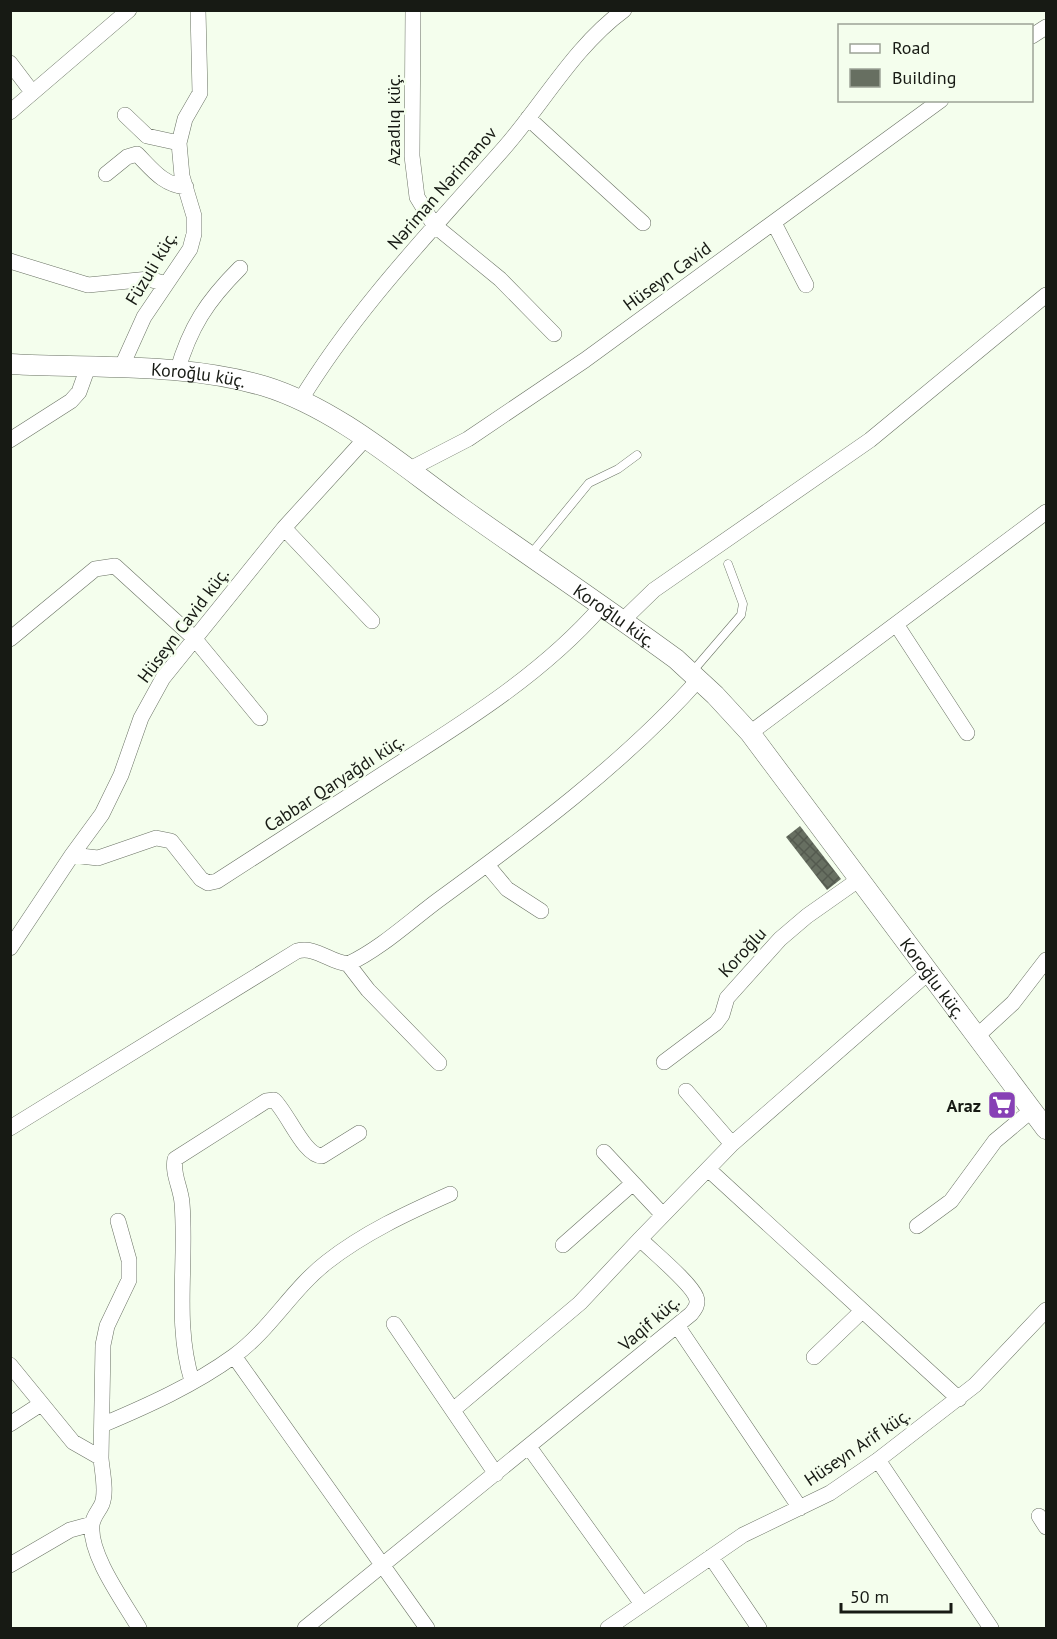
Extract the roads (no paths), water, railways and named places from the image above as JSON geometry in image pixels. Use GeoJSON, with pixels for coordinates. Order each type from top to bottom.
{"type":"FeatureCollection","features":[{"type":"Feature","properties":{"kind":"street"},"geometry":{"type":"LineString","coordinates":[[10,112],[129,10]]}},
{"type":"Feature","properties":{"kind":"street","name":"Füzuli küç."},"geometry":{"type":"LineString","coordinates":[[121,368],[144,317],[189,249],[194,234],[194,216],[186,188],[179,143],[185,118],[200,93],[198,10]]}},
{"type":"Feature","properties":{"kind":"street","name":"Azadlıq küç."},"geometry":{"type":"LineString","coordinates":[[413,10],[413,173],[417,197],[434,225],[500,279],[554,334]]}},
{"type":"Feature","properties":{"kind":"street","name":"Nəriman Nərimanov"},"geometry":{"type":"LineString","coordinates":[[300,401],[349,327],[528,118],[579,51],[624,10]]}},
{"type":"Feature","properties":{"kind":"street"},"geometry":{"type":"LineString","coordinates":[[1033,35],[1047,27]]}},
{"type":"Feature","properties":{"kind":"street"},"geometry":{"type":"LineString","coordinates":[[10,63],[32,92]]}},
{"type":"Feature","properties":{"kind":"street","name":"Hüseyn Cavid"},"geometry":{"type":"LineString","coordinates":[[408,470],[468,439],[566,373],[938,102]]}},
{"type":"Feature","properties":{"kind":"street"},"geometry":{"type":"LineString","coordinates":[[125,115],[147,136],[156,140],[179,143]]}},
{"type":"Feature","properties":{"kind":"street"},"geometry":{"type":"LineString","coordinates":[[528,118],[643,223]]}},
{"type":"Feature","properties":{"kind":"street"},"geometry":{"type":"LineString","coordinates":[[106,174],[127,157],[137,154],[166,182],[186,188]]}},
{"type":"Feature","properties":{"kind":"street"},"geometry":{"type":"LineString","coordinates":[[774,223],[806,285]]}},
{"type":"Feature","properties":{"kind":"street"},"geometry":{"type":"LineString","coordinates":[[10,261],[88,285],[149,279],[166,284]]}},
{"type":"Feature","properties":{"kind":"street"},"geometry":{"type":"LineString","coordinates":[[177,372],[186,342],[195,324],[214,295],[240,268]]}},
{"type":"Feature","properties":{"kind":"street"},"geometry":{"type":"LineString","coordinates":[[622,621],[654,590],[870,440],[1047,295]]}},
{"type":"Feature","properties":{"kind":"street","name":"Koroğlu küç."},"geometry":{"type":"LineString","coordinates":[[10,364],[121,368],[217,375],[255,384],[300,401],[365,439],[622,621],[695,676],[750,734],[861,878],[976,1038],[1047,1129]]}},
{"type":"Feature","properties":{"kind":"street"},"geometry":{"type":"LineString","coordinates":[[10,440],[71,401],[79,392],[88,367]]}},
{"type":"Feature","properties":{"kind":"street","name":"Hüseyn Cavid küç."},"geometry":{"type":"LineString","coordinates":[[10,948],[102,814],[121,775],[141,718],[163,678],[284,528],[365,439]]}},
{"type":"Feature","properties":{"kind":"street"},"geometry":{"type":"LineString","coordinates":[[750,734],[1047,512]]}},
{"type":"Feature","properties":{"kind":"street"},"geometry":{"type":"LineString","coordinates":[[284,528],[372,621]]}},
{"type":"Feature","properties":{"kind":"street"},"geometry":{"type":"LineString","coordinates":[[10,639],[95,569],[115,566],[194,638],[260,718]]}},
{"type":"Feature","properties":{"kind":"street","name":"Cabbar Qaryağdı küç."},"geometry":{"type":"LineString","coordinates":[[72,855],[98,858],[156,838],[164,838],[171,841],[201,879],[208,882],[217,881],[435,741],[512,687],[563,646],[601,607]]}},
{"type":"Feature","properties":{"kind":"street"},"geometry":{"type":"LineString","coordinates":[[896,624],[967,733]]}},
{"type":"Feature","properties":{"kind":"street"},"geometry":{"type":"LineString","coordinates":[[10,1128],[297,951],[313,950],[336,963],[348,964],[487,865],[631,746],[671,709],[695,676]]}},
{"type":"Feature","properties":{"kind":"street"},"geometry":{"type":"LineString","coordinates":[[487,865],[507,889],[541,910]]}},
{"type":"Feature","properties":{"kind":"street","name":"Koroğlu"},"geometry":{"type":"LineString","coordinates":[[664,1062],[716,1023],[722,1015],[727,998],[780,939],[807,916],[861,878]]}},
{"type":"Feature","properties":{"kind":"street"},"geometry":{"type":"LineString","coordinates":[[976,1038],[1013,1003],[1047,960]]}},
{"type":"Feature","properties":{"kind":"street"},"geometry":{"type":"LineString","coordinates":[[348,964],[368,990],[439,1063]]}},
{"type":"Feature","properties":{"kind":"street"},"geometry":{"type":"LineString","coordinates":[[453,1410],[580,1303],[662,1214],[732,1144],[929,972]]}},
{"type":"Feature","properties":{"kind":"street"},"geometry":{"type":"LineString","coordinates":[[686,1091],[732,1144]]}},
{"type":"Feature","properties":{"kind":"street"},"geometry":{"type":"LineString","coordinates":[[192,1381],[187,1362],[180,1297],[183,1202],[173,1167],[175,1159],[266,1101],[274,1100],[308,1149],[316,1156],[322,1156],[359,1133]]}},
{"type":"Feature","properties":{"kind":"street"},"geometry":{"type":"LineString","coordinates":[[917,1226],[951,1201],[995,1141],[1032,1110]]}},
{"type":"Feature","properties":{"kind":"street"},"geometry":{"type":"LineString","coordinates":[[604,1152],[662,1214]]}},
{"type":"Feature","properties":{"kind":"street"},"geometry":{"type":"LineString","coordinates":[[708,1168],[959,1399]]}},
{"type":"Feature","properties":{"kind":"street"},"geometry":{"type":"LineString","coordinates":[[563,1245],[632,1184]]}},
{"type":"Feature","properties":{"kind":"street"},"geometry":{"type":"LineString","coordinates":[[102,1425],[158,1401],[234,1356],[251,1342],[326,1262],[396,1218],[450,1194]]}},
{"type":"Feature","properties":{"kind":"street"},"geometry":{"type":"LineString","coordinates":[[118,1221],[129,1260],[129,1280],[106,1326],[102,1366],[101,1458],[104,1493],[102,1504],[92,1524],[93,1540],[98,1555],[139,1629]]}},
{"type":"Feature","properties":{"kind":"street","name":"Vaqif küç."},"geometry":{"type":"LineString","coordinates":[[305,1629],[678,1327],[697,1306],[697,1298],[690,1288],[640,1239]]}},
{"type":"Feature","properties":{"kind":"street","name":"Hüseyn Arif küç."},"geometry":{"type":"LineString","coordinates":[[608,1629],[743,1535],[830,1493],[878,1460],[959,1399],[1047,1310]]}},
{"type":"Feature","properties":{"kind":"street"},"geometry":{"type":"LineString","coordinates":[[814,1357],[862,1311]]}},
{"type":"Feature","properties":{"kind":"street"},"geometry":{"type":"LineString","coordinates":[[394,1324],[496,1474]]}},
{"type":"Feature","properties":{"kind":"street"},"geometry":{"type":"LineString","coordinates":[[678,1327],[800,1508]]}},
{"type":"Feature","properties":{"kind":"street"},"geometry":{"type":"LineString","coordinates":[[234,1356],[427,1629]]}},
{"type":"Feature","properties":{"kind":"street"},"geometry":{"type":"LineString","coordinates":[[10,1365],[73,1442],[101,1458]]}},
{"type":"Feature","properties":{"kind":"street"},"geometry":{"type":"LineString","coordinates":[[10,1424],[41,1404]]}},
{"type":"Feature","properties":{"kind":"street"},"geometry":{"type":"LineString","coordinates":[[529,1447],[642,1604]]}},
{"type":"Feature","properties":{"kind":"street"},"geometry":{"type":"LineString","coordinates":[[878,1460],[991,1629]]}},
{"type":"Feature","properties":{"kind":"street"},"geometry":{"type":"LineString","coordinates":[[10,1565],[70,1530],[92,1524]]}},
{"type":"Feature","properties":{"kind":"street"},"geometry":{"type":"LineString","coordinates":[[711,1557],[759,1629]]}},
{"type":"Feature","properties":{"kind":"lane"},"geometry":{"type":"LineString","coordinates":[[530,556],[589,483],[618,469],[637,455]]}},
{"type":"Feature","properties":{"kind":"lane"},"geometry":{"type":"LineString","coordinates":[[695,676],[741,615],[743,604],[728,564]]}},
{"type":"Feature","properties":{"kind":"place","name":"Araz"},"geometry":{"type":"Point","coordinates":[1002,1105]}}]}
